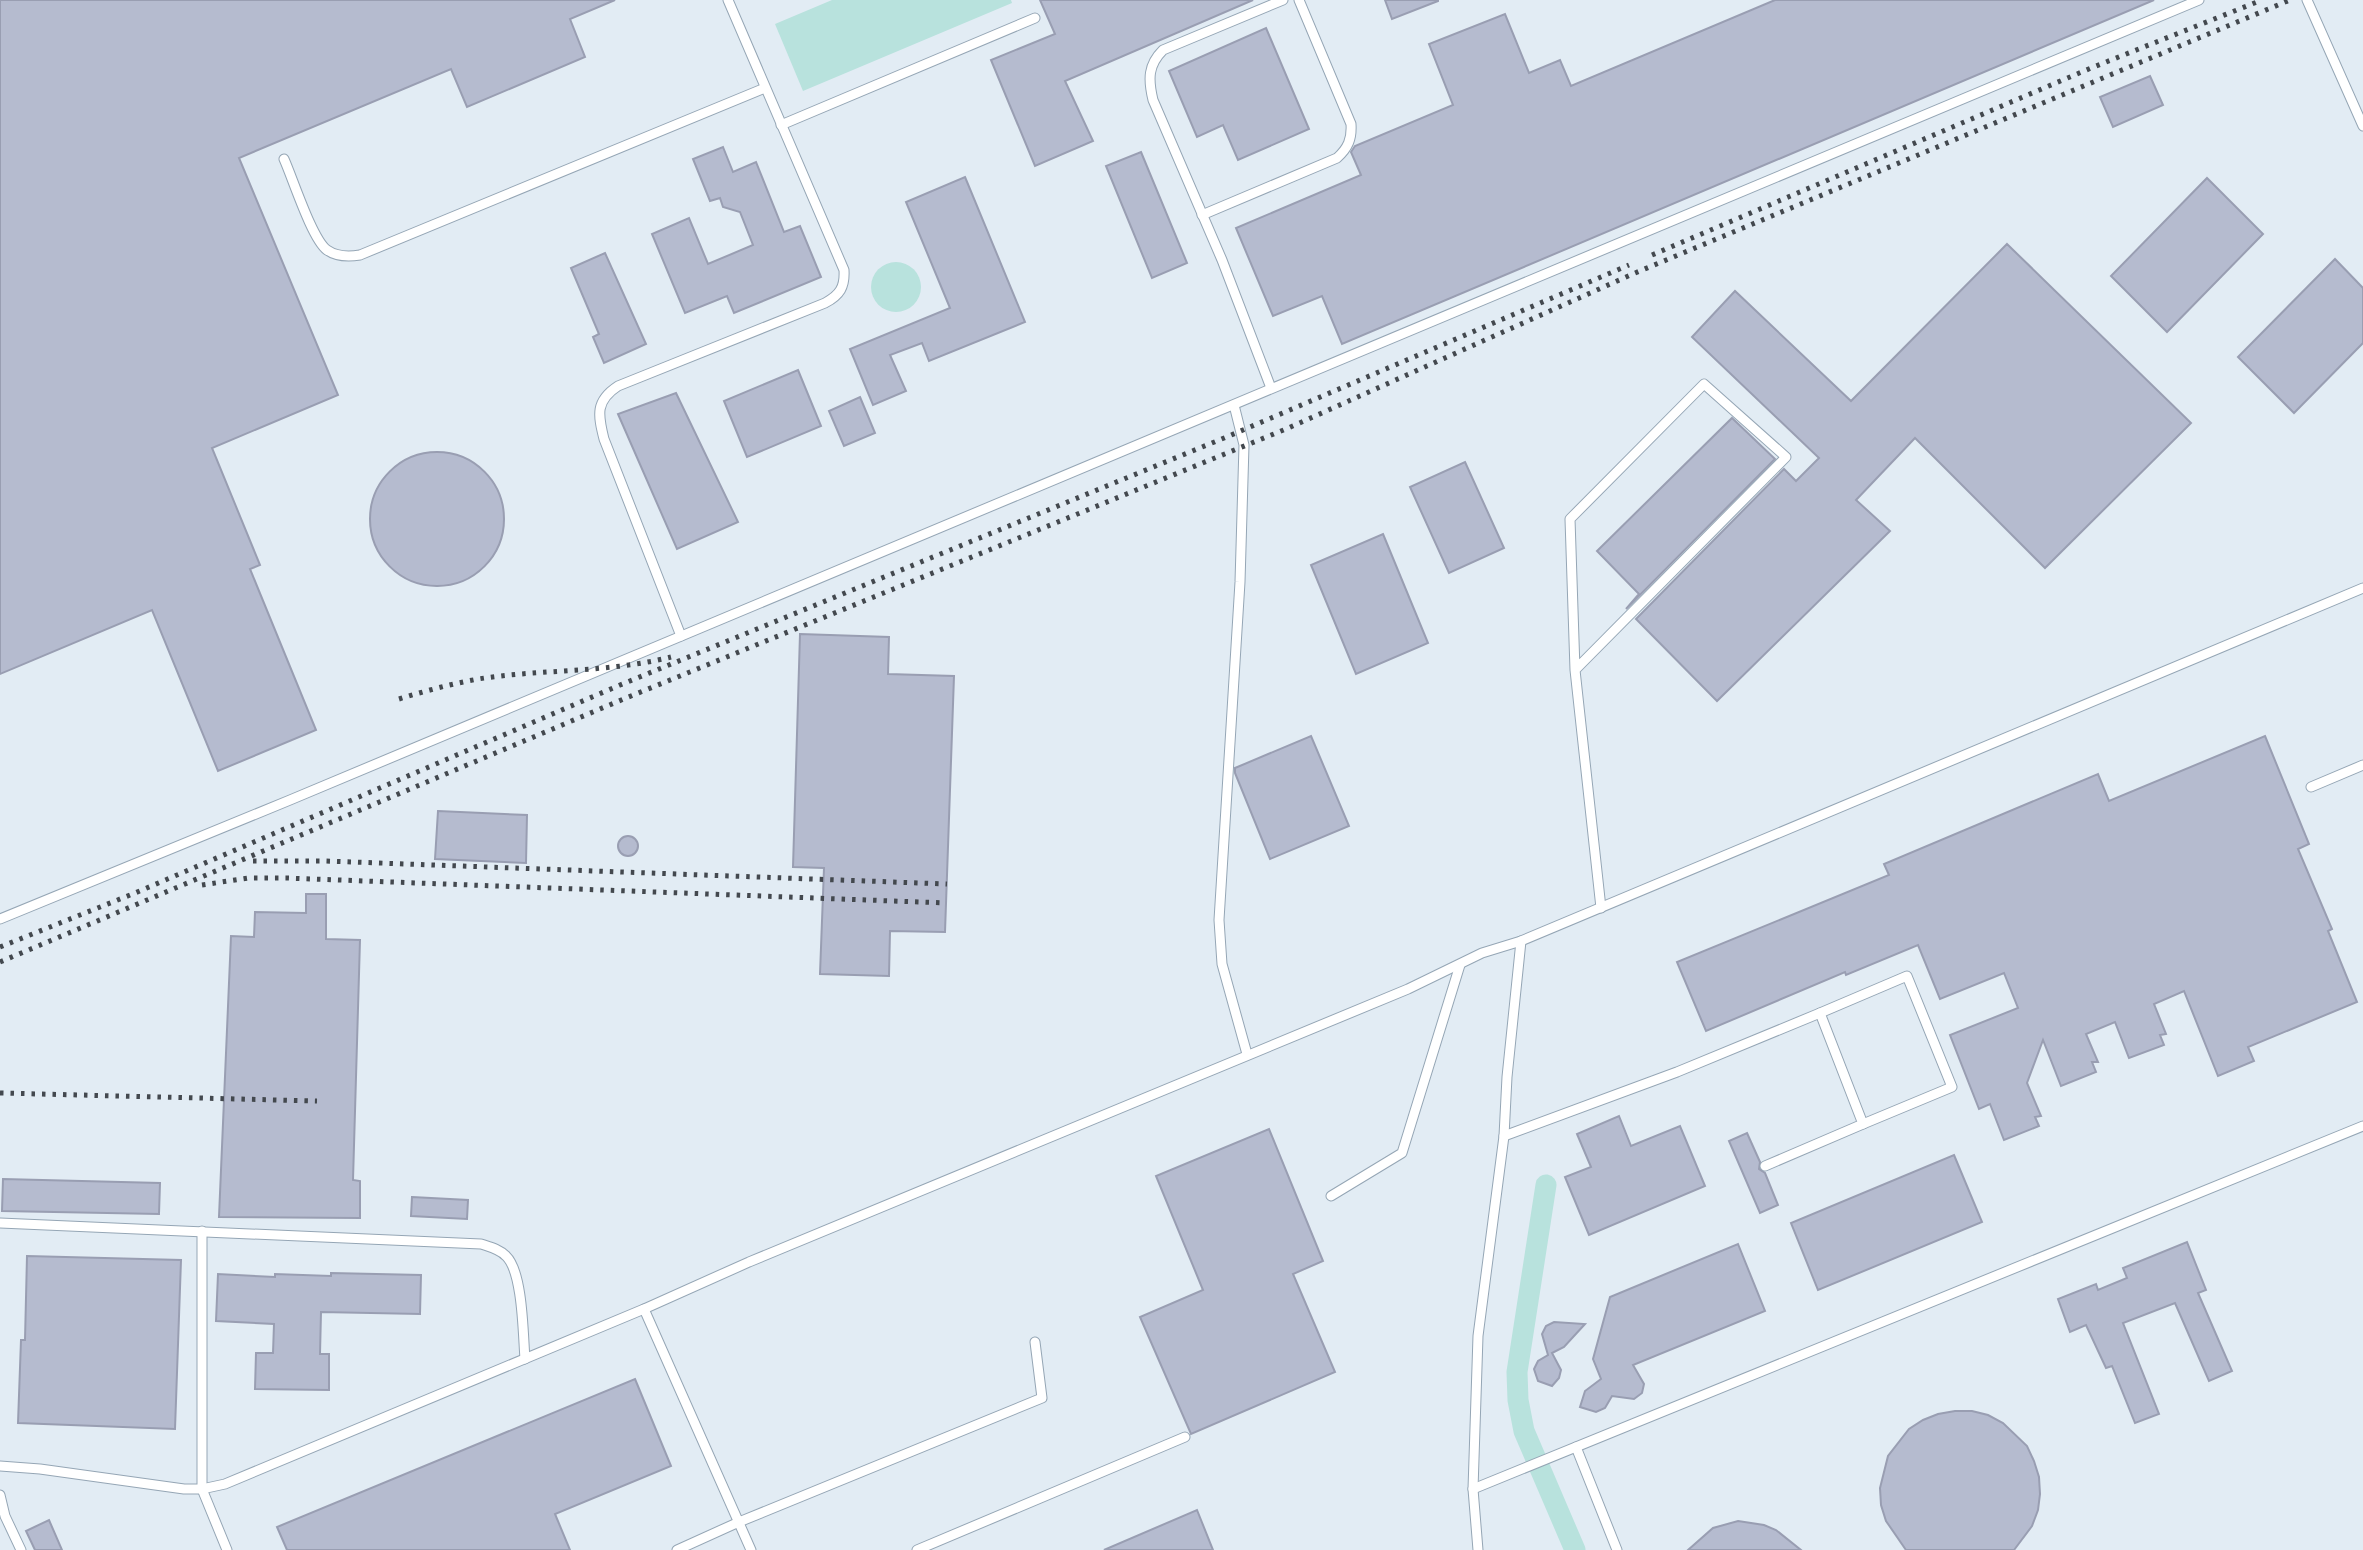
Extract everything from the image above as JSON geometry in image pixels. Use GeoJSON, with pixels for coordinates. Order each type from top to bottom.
{"type":"FeatureCollection","features":[{"type":"Feature","properties":{"kind":"lane"},"geometry":{"type":"LineString","coordinates":[[681,636],[604,439],[600,407],[606,394],[618,386],[825,303],[842,290],[844,270],[728,0]]}},
{"type":"Feature","properties":{"kind":"lane"},"geometry":{"type":"LineString","coordinates":[[1270,388],[1202,215],[1153,100],[1149,72],[1154,58],[1163,50],[1283,0]]}},
{"type":"Feature","properties":{"kind":"lane"},"geometry":{"type":"LineString","coordinates":[[1202,215],[1337,158],[1349,144],[1351,124],[1299,0]]}},
{"type":"Feature","properties":{"kind":"lane"},"geometry":{"type":"LineString","coordinates":[[0,919],[2199,0]]}},
{"type":"Feature","properties":{"kind":"lane"},"geometry":{"type":"LineString","coordinates":[[2307,0],[2363,125]]}},
{"type":"Feature","properties":{"kind":"lane"},"geometry":{"type":"LineString","coordinates":[[781,125],[1035,18]]}},
{"type":"Feature","properties":{"kind":"lane"},"geometry":{"type":"LineString","coordinates":[[284,159],[319,242],[336,255],[347,257],[360,255],[765,88]]}},
{"type":"Feature","properties":{"kind":"lane"},"geometry":{"type":"LineString","coordinates":[[1575,670],[1786,457],[1704,384],[1570,519],[1575,670],[1601,908]]}},
{"type":"Feature","properties":{"kind":"lane"},"geometry":{"type":"LineString","coordinates":[[1234,405],[1244,446],[1244,473],[1240,582],[1219,919],[1222,964],[1247,1054]]}},
{"type":"Feature","properties":{"kind":"lane"},"geometry":{"type":"LineString","coordinates":[[0,1466],[184,1489],[202,1489],[226,1484],[1460,965],[1482,953],[1521,941],[1601,908],[2363,588]]}},
{"type":"Feature","properties":{"kind":"lane"},"geometry":{"type":"LineString","coordinates":[[2311,787],[2363,765]]}},
{"type":"Feature","properties":{"kind":"lane"},"geometry":{"type":"LineString","coordinates":[[1478,1550],[1473,1489],[1478,1336],[1504,1136],[1508,1063],[1521,941]]}},
{"type":"Feature","properties":{"kind":"lane"},"geometry":{"type":"LineString","coordinates":[[1331,1196],[1402,1153],[1460,965]]}},
{"type":"Feature","properties":{"kind":"lane"},"geometry":{"type":"LineString","coordinates":[[1504,1136],[1677,1072],[1907,976],[1952,1087],[1765,1166]]}},
{"type":"Feature","properties":{"kind":"lane"},"geometry":{"type":"LineString","coordinates":[[1820,1013],[1863,1125]]}},
{"type":"Feature","properties":{"kind":"lane"},"geometry":{"type":"LineString","coordinates":[[1473,1489],[2363,1126]]}},
{"type":"Feature","properties":{"kind":"lane"},"geometry":{"type":"LineString","coordinates":[[0,1223],[466,1241],[496,1249],[508,1258],[515,1271],[526,1359]]}},
{"type":"Feature","properties":{"kind":"lane"},"geometry":{"type":"LineString","coordinates":[[202,1231],[202,1489],[227,1550]]}},
{"type":"Feature","properties":{"kind":"lane"},"geometry":{"type":"LineString","coordinates":[[644,1309],[751,1550]]}},
{"type":"Feature","properties":{"kind":"lane"},"geometry":{"type":"LineString","coordinates":[[677,1550],[1042,1398],[1035,1342]]}},
{"type":"Feature","properties":{"kind":"lane"},"geometry":{"type":"LineString","coordinates":[[917,1550],[1185,1437]]}},
{"type":"Feature","properties":{"kind":"lane"},"geometry":{"type":"LineString","coordinates":[[1576,1447],[1617,1550]]}},
{"type":"Feature","properties":{"kind":"lane"},"geometry":{"type":"LineString","coordinates":[[0,1495],[5,1516],[21,1550]]}},
{"type":"Feature","properties":{"kind":"shaded area"},"geometry":{"type":"Polygon","coordinates":[[[0,0],[2363,0],[2363,1550],[0,1550],[0,0]]]}},
{"type":"Feature","properties":{"kind":"shaded area"},"geometry":{"type":"Polygon","coordinates":[[[832,0],[1011,0],[1012,3],[803,91],[775,24],[832,0]]]}},
{"type":"Feature","properties":{"kind":"shaded area"},"geometry":{"type":"Polygon","coordinates":[[[896,262],[914,269],[921,287],[914,305],[896,312],[878,305],[871,287],[878,269],[896,262]]]}},
{"type":"Feature","properties":{"kind":"building"},"geometry":{"type":"Polygon","coordinates":[[[0,0],[615,0],[570,19],[585,57],[467,107],[451,69],[239,158],[338,395],[212,448],[260,565],[250,569],[316,730],[218,771],[152,610],[0,674],[0,0]]]}},
{"type":"Feature","properties":{"kind":"building"},"geometry":{"type":"Polygon","coordinates":[[[1040,0],[1253,0],[1065,81],[1093,141],[1035,166],[991,60],[1055,34],[1040,0]]]}},
{"type":"Feature","properties":{"kind":"building"},"geometry":{"type":"Polygon","coordinates":[[[1385,0],[1438,0],[1438,1],[1392,19],[1385,0]]]}},
{"type":"Feature","properties":{"kind":"building"},"geometry":{"type":"Polygon","coordinates":[[[1775,0],[2154,0],[1342,344],[1322,296],[1273,316],[1236,228],[1361,175],[1351,152],[1355,146],[1453,105],[1429,44],[1505,14],[1529,73],[1560,60],[1571,86],[1775,0]]]}},
{"type":"Feature","properties":{"kind":"building"},"geometry":{"type":"Polygon","coordinates":[[[1266,28],[1309,129],[1238,160],[1223,125],[1197,137],[1169,71],[1266,28]]]}},
{"type":"Feature","properties":{"kind":"building"},"geometry":{"type":"Polygon","coordinates":[[[2150,76],[2163,105],[2113,127],[2100,97],[2150,76]]]}},
{"type":"Feature","properties":{"kind":"building"},"geometry":{"type":"Polygon","coordinates":[[[723,147],[733,172],[756,162],[784,232],[800,226],[821,277],[734,313],[727,296],[685,313],[652,234],[689,218],[708,264],[753,245],[740,212],[723,207],[720,198],[710,201],[693,159],[723,147]]]}},
{"type":"Feature","properties":{"kind":"building"},"geometry":{"type":"Polygon","coordinates":[[[1141,152],[1187,263],[1152,278],[1106,166],[1141,152]]]}},
{"type":"Feature","properties":{"kind":"building"},"geometry":{"type":"Polygon","coordinates":[[[965,177],[1025,322],[929,361],[922,343],[890,355],[906,391],[873,405],[850,349],[950,308],[906,202],[965,177]]]}},
{"type":"Feature","properties":{"kind":"building"},"geometry":{"type":"Polygon","coordinates":[[[2207,178],[2263,234],[2167,332],[2111,276],[2207,178]]]}},
{"type":"Feature","properties":{"kind":"building"},"geometry":{"type":"Polygon","coordinates":[[[2007,244],[2191,423],[2045,568],[1915,438],[1856,500],[1890,531],[1717,701],[1636,619],[1784,469],[1796,481],[1819,458],[1692,337],[1735,291],[1851,401],[2007,244]]]}},
{"type":"Feature","properties":{"kind":"building"},"geometry":{"type":"Polygon","coordinates":[[[605,253],[646,344],[604,363],[593,337],[599,334],[571,268],[605,253]]]}},
{"type":"Feature","properties":{"kind":"building"},"geometry":{"type":"Polygon","coordinates":[[[2335,259],[2363,288],[2363,343],[2294,413],[2238,357],[2335,259]]]}},
{"type":"Feature","properties":{"kind":"building"},"geometry":{"type":"Polygon","coordinates":[[[798,370],[821,426],[747,457],[724,401],[798,370]]]}},
{"type":"Feature","properties":{"kind":"building"},"geometry":{"type":"Polygon","coordinates":[[[676,393],[738,522],[677,549],[618,414],[676,393]]]}},
{"type":"Feature","properties":{"kind":"building"},"geometry":{"type":"Polygon","coordinates":[[[860,397],[875,433],[844,446],[829,411],[860,397]]]}},
{"type":"Feature","properties":{"kind":"building"},"geometry":{"type":"Polygon","coordinates":[[[1732,418],[1775,459],[1626,609],[1639,594],[1597,551],[1732,418]]]}},
{"type":"Feature","properties":{"kind":"building"},"geometry":{"type":"Polygon","coordinates":[[[437,452],[463,457],[484,472],[499,493],[504,519],[499,545],[484,566],[463,581],[437,586],[411,581],[390,566],[375,545],[370,519],[375,493],[390,472],[411,457],[437,452]]]}},
{"type":"Feature","properties":{"kind":"building"},"geometry":{"type":"Polygon","coordinates":[[[1465,462],[1504,548],[1449,573],[1410,487],[1465,462]]]}},
{"type":"Feature","properties":{"kind":"building"},"geometry":{"type":"Polygon","coordinates":[[[1383,534],[1428,643],[1356,674],[1311,565],[1383,534]]]}},
{"type":"Feature","properties":{"kind":"building"},"geometry":{"type":"Polygon","coordinates":[[[800,634],[889,637],[888,674],[954,676],[945,932],[890,931],[889,976],[820,974],[824,868],[793,867],[800,634]]]}},
{"type":"Feature","properties":{"kind":"building"},"geometry":{"type":"Polygon","coordinates":[[[1311,736],[1349,826],[1270,859],[1235,768],[1311,736]]]}},
{"type":"Feature","properties":{"kind":"building"},"geometry":{"type":"Polygon","coordinates":[[[2265,736],[2309,844],[2298,849],[2332,929],[2328,931],[2357,1002],[2248,1047],[2254,1061],[2218,1076],[2184,991],[2154,1004],[2166,1034],[2160,1035],[2164,1045],[2129,1058],[2115,1022],[2086,1034],[2098,1062],[2092,1062],[2096,1072],[2061,1086],[2043,1040],[2027,1083],[2041,1116],[2035,1117],[2039,1126],[2004,1140],[1990,1104],[1979,1109],[1950,1035],[2018,1008],[2004,973],[1940,999],[1918,945],[1846,975],[1845,972],[1706,1031],[1677,962],[1889,875],[1884,864],[2098,774],[2109,801],[2265,736]]]}},
{"type":"Feature","properties":{"kind":"building"},"geometry":{"type":"Polygon","coordinates":[[[438,811],[527,815],[526,863],[435,859],[438,811]]]}},
{"type":"Feature","properties":{"kind":"building"},"geometry":{"type":"Polygon","coordinates":[[[628,836],[635,839],[638,846],[635,853],[628,856],[621,853],[618,846],[621,839],[628,836]]]}},
{"type":"Feature","properties":{"kind":"building"},"geometry":{"type":"Polygon","coordinates":[[[306,894],[326,894],[326,939],[360,940],[353,1180],[360,1181],[360,1218],[219,1217],[231,936],[254,937],[255,912],[306,913],[306,894]]]}},
{"type":"Feature","properties":{"kind":"building"},"geometry":{"type":"Polygon","coordinates":[[[1619,1116],[1631,1146],[1680,1126],[1705,1186],[1589,1235],[1565,1177],[1591,1167],[1577,1134],[1619,1116]]]}},
{"type":"Feature","properties":{"kind":"building"},"geometry":{"type":"Polygon","coordinates":[[[1269,1129],[1323,1261],[1293,1274],[1335,1372],[1191,1434],[1140,1317],[1203,1290],[1156,1176],[1269,1129]]]}},
{"type":"Feature","properties":{"kind":"building"},"geometry":{"type":"Polygon","coordinates":[[[1747,1133],[1760,1162],[1759,1169],[1765,1173],[1778,1205],[1760,1213],[1729,1141],[1747,1133]]]}},
{"type":"Feature","properties":{"kind":"building"},"geometry":{"type":"Polygon","coordinates":[[[1954,1155],[1982,1222],[1818,1290],[1791,1223],[1954,1155]]]}},
{"type":"Feature","properties":{"kind":"building"},"geometry":{"type":"Polygon","coordinates":[[[3,1179],[160,1183],[159,1214],[2,1211],[3,1179]]]}},
{"type":"Feature","properties":{"kind":"building"},"geometry":{"type":"Polygon","coordinates":[[[412,1197],[468,1200],[467,1219],[411,1216],[412,1197]]]}},
{"type":"Feature","properties":{"kind":"building"},"geometry":{"type":"Polygon","coordinates":[[[2187,1242],[2206,1290],[2198,1293],[2232,1371],[2209,1381],[2175,1303],[2123,1323],[2159,1414],[2135,1423],[2112,1366],[2106,1368],[2086,1325],[2070,1332],[2058,1299],[2096,1284],[2098,1290],[2127,1278],[2123,1268],[2187,1242]]]}},
{"type":"Feature","properties":{"kind":"building"},"geometry":{"type":"Polygon","coordinates":[[[1738,1244],[1765,1311],[1633,1365],[1644,1384],[1642,1393],[1634,1399],[1612,1396],[1605,1408],[1596,1412],[1580,1407],[1585,1391],[1601,1379],[1593,1359],[1610,1297],[1738,1244]]]}},
{"type":"Feature","properties":{"kind":"building"},"geometry":{"type":"Polygon","coordinates":[[[27,1256],[181,1260],[175,1429],[18,1423],[21,1340],[25,1340],[27,1256]]]}},
{"type":"Feature","properties":{"kind":"building"},"geometry":{"type":"Polygon","coordinates":[[[331,1273],[421,1275],[420,1314],[321,1312],[320,1354],[329,1354],[329,1390],[255,1389],[256,1353],[273,1353],[274,1324],[216,1321],[218,1274],[275,1277],[275,1274],[331,1276],[331,1273]]]}},
{"type":"Feature","properties":{"kind":"building"},"geometry":{"type":"Polygon","coordinates":[[[1554,1322],[1585,1324],[1564,1347],[1552,1353],[1561,1370],[1559,1378],[1552,1386],[1538,1381],[1534,1369],[1538,1361],[1548,1355],[1542,1334],[1546,1326],[1554,1322]]]}},
{"type":"Feature","properties":{"kind":"building"},"geometry":{"type":"Polygon","coordinates":[[[635,1379],[671,1466],[555,1514],[570,1550],[287,1550],[277,1527],[635,1379]]]}},
{"type":"Feature","properties":{"kind":"building"},"geometry":{"type":"Polygon","coordinates":[[[1955,1411],[1988,1415],[2003,1423],[2027,1446],[2034,1461],[2039,1477],[2038,1510],[2032,1526],[2014,1550],[1906,1550],[1886,1521],[1880,1488],[1888,1456],[1909,1429],[1938,1414],[1955,1411]]]}},
{"type":"Feature","properties":{"kind":"building"},"geometry":{"type":"Polygon","coordinates":[[[1197,1510],[1213,1550],[1104,1550],[1197,1510]]]}},
{"type":"Feature","properties":{"kind":"building"},"geometry":{"type":"Polygon","coordinates":[[[49,1520],[62,1550],[35,1550],[26,1531],[49,1520]]]}},
{"type":"Feature","properties":{"kind":"building"},"geometry":{"type":"Polygon","coordinates":[[[1738,1521],[1776,1530],[1801,1550],[1688,1550],[1713,1528],[1738,1521]]]}},
{"type":"Feature","properties":{"kind":"waterway"},"geometry":{"type":"LineString","coordinates":[[1546,1185],[1517,1372],[1518,1400],[1524,1431],[1575,1550]]}},
{"type":"Feature","properties":{"kind":"railway"},"geometry":{"type":"LineString","coordinates":[[1652,255],[2091,68],[2262,0]]}},
{"type":"Feature","properties":{"kind":"railway"},"geometry":{"type":"LineString","coordinates":[[0,962],[626,698],[1286,429],[1635,273],[2290,0]]}},
{"type":"Feature","properties":{"kind":"railway"},"geometry":{"type":"LineString","coordinates":[[0,947],[135,893],[620,685],[1229,436],[1629,265]]}},
{"type":"Feature","properties":{"kind":"railway"},"geometry":{"type":"LineString","coordinates":[[399,699],[478,679],[623,666],[671,657]]}},
{"type":"Feature","properties":{"kind":"railway"},"geometry":{"type":"LineString","coordinates":[[253,861],[325,861],[947,884]]}},
{"type":"Feature","properties":{"kind":"railway"},"geometry":{"type":"LineString","coordinates":[[202,885],[248,878],[286,878],[946,903]]}},
{"type":"Feature","properties":{"kind":"railway"},"geometry":{"type":"LineString","coordinates":[[0,1093],[317,1101]]}}]}
